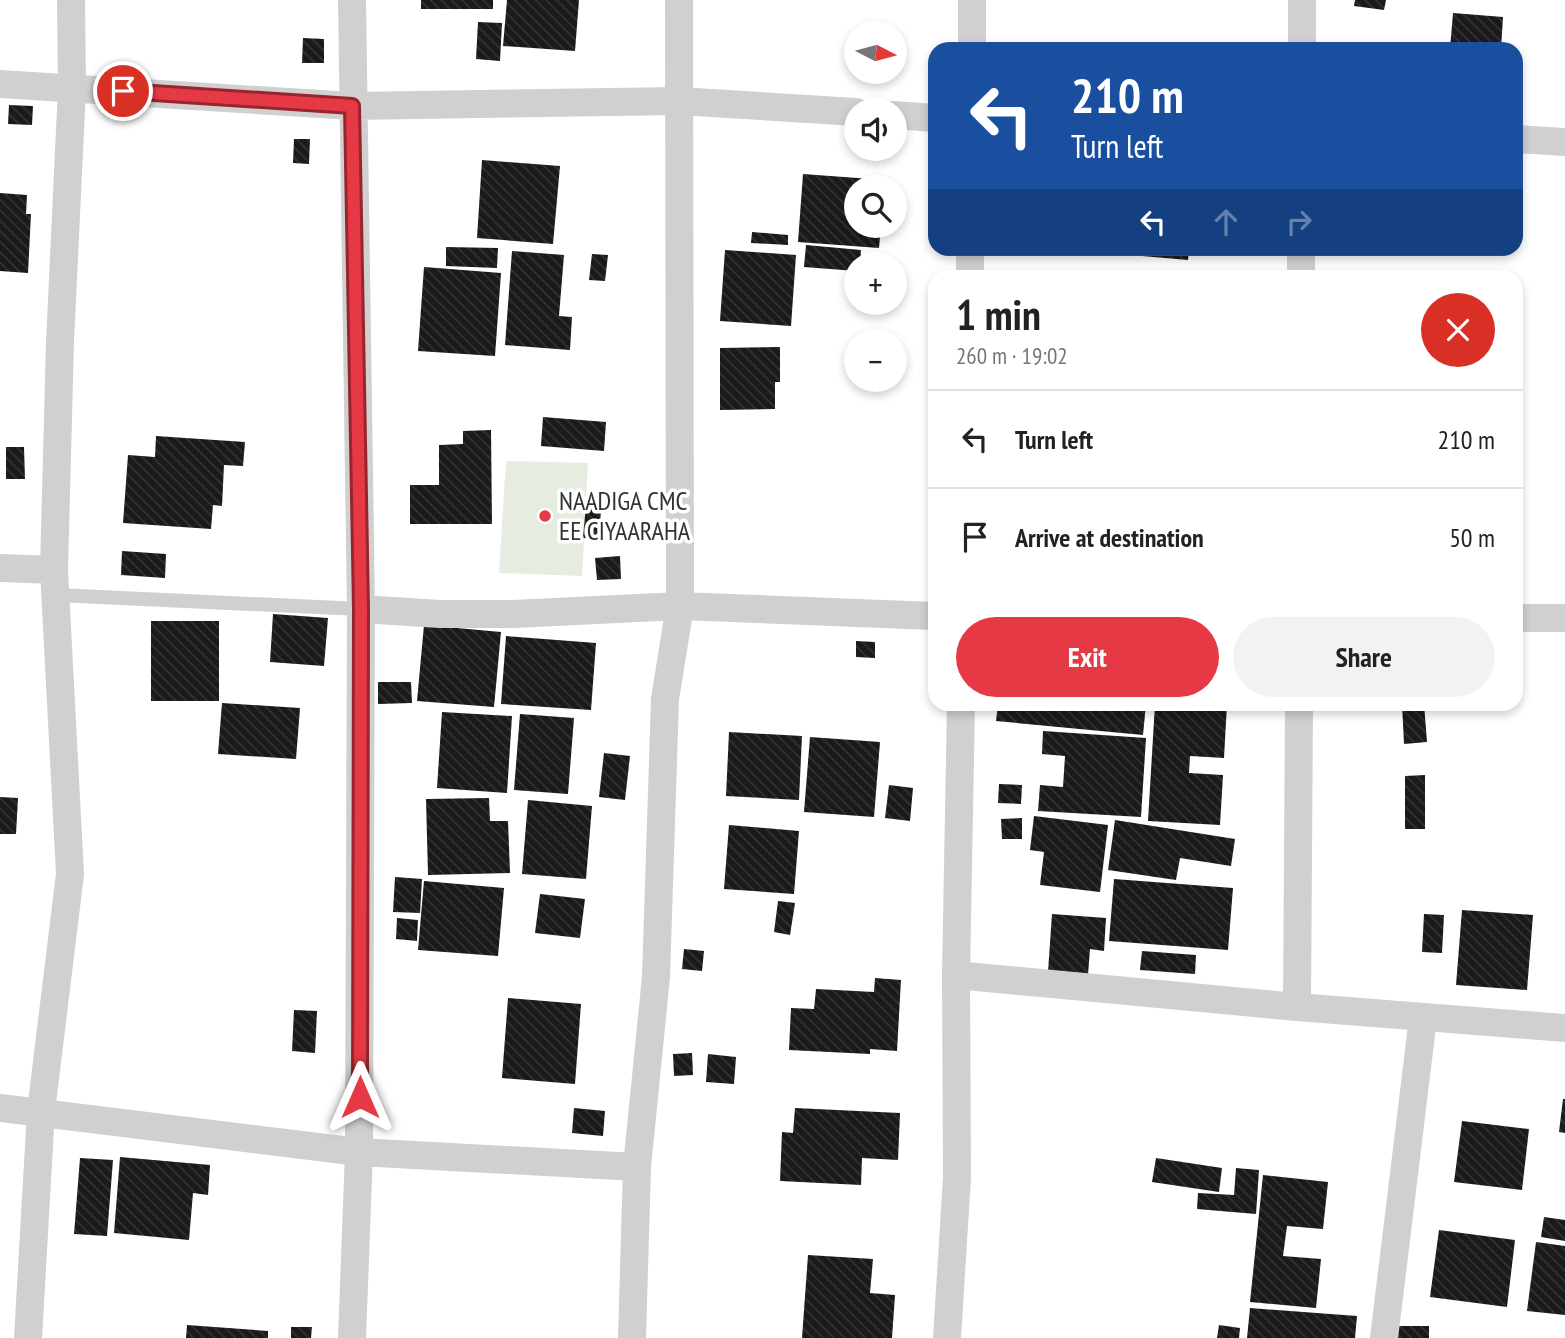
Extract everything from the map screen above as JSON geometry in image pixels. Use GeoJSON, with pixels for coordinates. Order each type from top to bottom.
{"type":"FeatureCollection","features":[{"type":"Feature","properties":{"kind":"street"},"geometry":{"type":"LineString","coordinates":[[28,1338],[41,1111],[70,874],[55,583],[60,342],[72,88],[71,0]]}},
{"type":"Feature","properties":{"kind":"street"},"geometry":{"type":"LineString","coordinates":[[352,0],[361,609],[359,1152],[352,1338]]}},
{"type":"Feature","properties":{"kind":"street"},"geometry":{"type":"LineString","coordinates":[[632,1338],[637,1167],[656,976],[665,699],[680,606],[679,0]]}},
{"type":"Feature","properties":{"kind":"street"},"geometry":{"type":"LineString","coordinates":[[972,0],[972,42]]}},
{"type":"Feature","properties":{"kind":"street"},"geometry":{"type":"LineString","coordinates":[[1302,0],[1302,42]]}},
{"type":"Feature","properties":{"kind":"street"},"geometry":{"type":"LineString","coordinates":[[0,84],[352,106],[679,101],[844,112]]}},
{"type":"Feature","properties":{"kind":"street"},"geometry":{"type":"LineString","coordinates":[[907,116],[928,118]]}},
{"type":"Feature","properties":{"kind":"street"},"geometry":{"type":"LineString","coordinates":[[1523,139],[1565,142]]}},
{"type":"Feature","properties":{"kind":"street"},"geometry":{"type":"LineString","coordinates":[[0,568],[55,583]]}},
{"type":"Feature","properties":{"kind":"street"},"geometry":{"type":"LineString","coordinates":[[361,609],[440,614],[513,614],[680,606],[928,616]]}},
{"type":"Feature","properties":{"kind":"street"},"geometry":{"type":"LineString","coordinates":[[1523,618],[1565,618]]}},
{"type":"Feature","properties":{"kind":"street"},"geometry":{"type":"LineString","coordinates":[[947,1338],[957,1177],[956,975],[961,711]]}},
{"type":"Feature","properties":{"kind":"street"},"geometry":{"type":"LineString","coordinates":[[1297,1007],[1299,711]]}},
{"type":"Feature","properties":{"kind":"street"},"geometry":{"type":"LineString","coordinates":[[956,975],[1423,1018],[1565,1027]]}},
{"type":"Feature","properties":{"kind":"street"},"geometry":{"type":"LineString","coordinates":[[1384,1338],[1423,1018]]}},
{"type":"Feature","properties":{"kind":"street"},"geometry":{"type":"LineString","coordinates":[[0,1108],[359,1152],[637,1167]]}},
{"type":"Feature","properties":{"kind":"lane"},"geometry":{"type":"LineString","coordinates":[[55,583],[361,609]]}},
{"type":"Feature","properties":{"kind":"shaded area"},"geometry":{"type":"Polygon","coordinates":[[[506,461],[588,463],[582,576],[499,573],[506,461]]]}},
{"type":"Feature","properties":{"kind":"building"},"geometry":{"type":"Polygon","coordinates":[[[421,0],[493,0],[493,9],[421,9],[421,0]]]}},
{"type":"Feature","properties":{"kind":"building"},"geometry":{"type":"Polygon","coordinates":[[[507,0],[579,0],[575,51],[503,46],[507,0]]]}},
{"type":"Feature","properties":{"kind":"building"},"geometry":{"type":"Polygon","coordinates":[[[1355,0],[1386,0],[1384,10],[1354,6],[1355,0]]]}},
{"type":"Feature","properties":{"kind":"building"},"geometry":{"type":"Polygon","coordinates":[[[1453,13],[1503,17],[1501,42],[1451,42],[1453,13]]]}},
{"type":"Feature","properties":{"kind":"building"},"geometry":{"type":"Polygon","coordinates":[[[478,22],[502,23],[500,61],[476,59],[478,22]]]}},
{"type":"Feature","properties":{"kind":"building"},"geometry":{"type":"Polygon","coordinates":[[[303,38],[324,39],[324,63],[302,63],[303,38]]]}},
{"type":"Feature","properties":{"kind":"building"},"geometry":{"type":"Polygon","coordinates":[[[9,105],[33,106],[32,125],[8,124],[9,105]]]}},
{"type":"Feature","properties":{"kind":"building"},"geometry":{"type":"Polygon","coordinates":[[[294,139],[310,139],[309,164],[293,163],[294,139]]]}},
{"type":"Feature","properties":{"kind":"building"},"geometry":{"type":"Polygon","coordinates":[[[482,160],[560,166],[553,244],[477,238],[482,160]]]}},
{"type":"Feature","properties":{"kind":"building"},"geometry":{"type":"Polygon","coordinates":[[[803,174],[844,177],[844,238],[880,238],[879,248],[798,242],[803,174]]]}},
{"type":"Feature","properties":{"kind":"building"},"geometry":{"type":"Polygon","coordinates":[[[0,193],[27,195],[26,214],[31,214],[28,273],[0,271],[0,193]]]}},
{"type":"Feature","properties":{"kind":"building"},"geometry":{"type":"Polygon","coordinates":[[[752,232],[788,235],[788,245],[751,243],[752,232]]]}},
{"type":"Feature","properties":{"kind":"building"},"geometry":{"type":"Polygon","coordinates":[[[806,245],[861,250],[844,252],[844,270],[804,267],[806,245]]]}},
{"type":"Feature","properties":{"kind":"building"},"geometry":{"type":"Polygon","coordinates":[[[446,247],[498,248],[497,268],[446,266],[446,247]]]}},
{"type":"Feature","properties":{"kind":"building"},"geometry":{"type":"Polygon","coordinates":[[[725,250],[796,255],[791,326],[720,321],[725,250]]]}},
{"type":"Feature","properties":{"kind":"building"},"geometry":{"type":"Polygon","coordinates":[[[512,251],[564,255],[559,316],[572,317],[570,350],[505,345],[512,251]]]}},
{"type":"Feature","properties":{"kind":"building"},"geometry":{"type":"Polygon","coordinates":[[[592,254],[608,255],[605,281],[589,280],[592,254]]]}},
{"type":"Feature","properties":{"kind":"building"},"geometry":{"type":"Polygon","coordinates":[[[1142,256],[1188,256],[1188,260],[1142,256]]]}},
{"type":"Feature","properties":{"kind":"building"},"geometry":{"type":"Polygon","coordinates":[[[424,267],[501,273],[495,356],[418,351],[424,267]]]}},
{"type":"Feature","properties":{"kind":"building"},"geometry":{"type":"Polygon","coordinates":[[[780,347],[780,382],[775,382],[775,409],[720,410],[720,348],[780,347]]]}},
{"type":"Feature","properties":{"kind":"building"},"geometry":{"type":"Polygon","coordinates":[[[543,417],[606,422],[604,451],[541,446],[543,417]]]}},
{"type":"Feature","properties":{"kind":"building"},"geometry":{"type":"Polygon","coordinates":[[[491,430],[492,524],[410,524],[410,485],[439,485],[439,445],[463,444],[463,431],[491,430]]]}},
{"type":"Feature","properties":{"kind":"building"},"geometry":{"type":"Polygon","coordinates":[[[156,436],[245,442],[243,466],[224,465],[222,506],[213,505],[211,529],[123,523],[128,455],[155,457],[156,436]]]}},
{"type":"Feature","properties":{"kind":"building"},"geometry":{"type":"Polygon","coordinates":[[[6,447],[24,447],[25,479],[6,479],[6,447]]]}},
{"type":"Feature","properties":{"kind":"building"},"geometry":{"type":"Polygon","coordinates":[[[587,494],[602,496],[599,539],[583,538],[587,494]]]}},
{"type":"Feature","properties":{"kind":"building"},"geometry":{"type":"Polygon","coordinates":[[[122,551],[166,554],[165,578],[121,575],[122,551]]]}},
{"type":"Feature","properties":{"kind":"building"},"geometry":{"type":"Polygon","coordinates":[[[620,556],[621,579],[597,580],[595,558],[620,556]]]}},
{"type":"Feature","properties":{"kind":"building"},"geometry":{"type":"Polygon","coordinates":[[[273,614],[328,618],[324,666],[270,662],[273,614]]]}},
{"type":"Feature","properties":{"kind":"building"},"geometry":{"type":"Polygon","coordinates":[[[151,621],[219,621],[219,701],[151,701],[151,621]]]}},
{"type":"Feature","properties":{"kind":"building"},"geometry":{"type":"Polygon","coordinates":[[[424,625],[501,632],[494,707],[417,701],[424,625]]]}},
{"type":"Feature","properties":{"kind":"building"},"geometry":{"type":"Polygon","coordinates":[[[506,636],[596,643],[591,710],[501,704],[506,636]]]}},
{"type":"Feature","properties":{"kind":"building"},"geometry":{"type":"Polygon","coordinates":[[[856,641],[875,642],[875,658],[856,657],[856,641]]]}},
{"type":"Feature","properties":{"kind":"building"},"geometry":{"type":"Polygon","coordinates":[[[378,682],[411,682],[412,703],[378,704],[378,682]]]}},
{"type":"Feature","properties":{"kind":"building"},"geometry":{"type":"Polygon","coordinates":[[[222,703],[300,708],[296,759],[218,754],[222,703]]]}},
{"type":"Feature","properties":{"kind":"building"},"geometry":{"type":"Polygon","coordinates":[[[997,711],[1145,711],[1143,735],[996,721],[997,711]]]}},
{"type":"Feature","properties":{"kind":"building"},"geometry":{"type":"Polygon","coordinates":[[[1155,711],[1227,711],[1224,758],[1190,756],[1189,773],[1223,775],[1220,825],[1148,821],[1155,711]]]}},
{"type":"Feature","properties":{"kind":"building"},"geometry":{"type":"Polygon","coordinates":[[[1402,711],[1425,711],[1427,742],[1404,744],[1402,711]]]}},
{"type":"Feature","properties":{"kind":"building"},"geometry":{"type":"Polygon","coordinates":[[[442,712],[512,716],[507,793],[437,788],[442,712]]]}},
{"type":"Feature","properties":{"kind":"building"},"geometry":{"type":"Polygon","coordinates":[[[520,714],[574,718],[568,794],[514,790],[520,714]]]}},
{"type":"Feature","properties":{"kind":"building"},"geometry":{"type":"Polygon","coordinates":[[[1043,731],[1146,738],[1141,817],[1038,811],[1040,785],[1063,787],[1065,756],[1042,754],[1043,731]]]}},
{"type":"Feature","properties":{"kind":"building"},"geometry":{"type":"Polygon","coordinates":[[[729,732],[802,736],[799,800],[726,796],[729,732]]]}},
{"type":"Feature","properties":{"kind":"building"},"geometry":{"type":"Polygon","coordinates":[[[810,737],[880,742],[874,817],[804,812],[810,737]]]}},
{"type":"Feature","properties":{"kind":"building"},"geometry":{"type":"Polygon","coordinates":[[[604,753],[630,756],[625,800],[599,797],[604,753]]]}},
{"type":"Feature","properties":{"kind":"building"},"geometry":{"type":"Polygon","coordinates":[[[1425,775],[1425,829],[1405,829],[1405,776],[1425,775]]]}},
{"type":"Feature","properties":{"kind":"building"},"geometry":{"type":"Polygon","coordinates":[[[999,784],[1022,785],[1021,804],[998,803],[999,784]]]}},
{"type":"Feature","properties":{"kind":"building"},"geometry":{"type":"Polygon","coordinates":[[[889,785],[913,788],[910,821],[885,818],[889,785]]]}},
{"type":"Feature","properties":{"kind":"building"},"geometry":{"type":"Polygon","coordinates":[[[0,797],[18,798],[16,834],[0,834],[0,797]]]}},
{"type":"Feature","properties":{"kind":"building"},"geometry":{"type":"Polygon","coordinates":[[[489,798],[490,821],[508,821],[510,873],[428,875],[426,799],[489,798]]]}},
{"type":"Feature","properties":{"kind":"building"},"geometry":{"type":"Polygon","coordinates":[[[528,800],[592,806],[586,879],[522,874],[528,800]]]}},
{"type":"Feature","properties":{"kind":"building"},"geometry":{"type":"Polygon","coordinates":[[[1034,816],[1108,825],[1100,892],[1040,885],[1044,852],[1030,850],[1034,816]]]}},
{"type":"Feature","properties":{"kind":"building"},"geometry":{"type":"Polygon","coordinates":[[[1022,818],[1022,839],[1002,839],[1001,819],[1022,818]]]}},
{"type":"Feature","properties":{"kind":"building"},"geometry":{"type":"Polygon","coordinates":[[[1115,820],[1235,839],[1231,866],[1180,858],[1176,880],[1108,870],[1115,820]]]}},
{"type":"Feature","properties":{"kind":"building"},"geometry":{"type":"Polygon","coordinates":[[[729,825],[799,831],[794,894],[724,889],[729,825]]]}},
{"type":"Feature","properties":{"kind":"building"},"geometry":{"type":"Polygon","coordinates":[[[395,877],[422,879],[420,913],[393,912],[395,877]]]}},
{"type":"Feature","properties":{"kind":"building"},"geometry":{"type":"Polygon","coordinates":[[[1114,879],[1233,888],[1228,950],[1109,941],[1114,879]]]}},
{"type":"Feature","properties":{"kind":"building"},"geometry":{"type":"Polygon","coordinates":[[[424,881],[504,888],[498,956],[418,950],[424,881]]]}},
{"type":"Feature","properties":{"kind":"building"},"geometry":{"type":"Polygon","coordinates":[[[540,894],[585,899],[580,938],[535,933],[540,894]]]}},
{"type":"Feature","properties":{"kind":"building"},"geometry":{"type":"Polygon","coordinates":[[[778,901],[795,903],[790,935],[774,932],[778,901]]]}},
{"type":"Feature","properties":{"kind":"building"},"geometry":{"type":"Polygon","coordinates":[[[1462,910],[1533,915],[1527,990],[1456,985],[1462,910]]]}},
{"type":"Feature","properties":{"kind":"building"},"geometry":{"type":"Polygon","coordinates":[[[1052,914],[1106,918],[1104,951],[1090,949],[1088,975],[1048,972],[1052,914]]]}},
{"type":"Feature","properties":{"kind":"building"},"geometry":{"type":"Polygon","coordinates":[[[1424,914],[1444,915],[1442,953],[1422,952],[1424,914]]]}},
{"type":"Feature","properties":{"kind":"building"},"geometry":{"type":"Polygon","coordinates":[[[397,918],[418,920],[417,941],[396,939],[397,918]]]}},
{"type":"Feature","properties":{"kind":"building"},"geometry":{"type":"Polygon","coordinates":[[[684,949],[704,951],[702,971],[682,969],[684,949]]]}},
{"type":"Feature","properties":{"kind":"building"},"geometry":{"type":"Polygon","coordinates":[[[1142,951],[1196,955],[1195,974],[1140,970],[1142,951]]]}},
{"type":"Feature","properties":{"kind":"building"},"geometry":{"type":"Polygon","coordinates":[[[875,978],[901,980],[897,1051],[870,1049],[870,1054],[789,1050],[791,1008],[814,1009],[816,989],[874,992],[875,978]]]}},
{"type":"Feature","properties":{"kind":"building"},"geometry":{"type":"Polygon","coordinates":[[[508,998],[581,1004],[575,1084],[502,1078],[508,998]]]}},
{"type":"Feature","properties":{"kind":"building"},"geometry":{"type":"Polygon","coordinates":[[[294,1010],[317,1011],[315,1053],[292,1051],[294,1010]]]}},
{"type":"Feature","properties":{"kind":"building"},"geometry":{"type":"Polygon","coordinates":[[[692,1053],[693,1075],[674,1076],[673,1054],[692,1053]]]}},
{"type":"Feature","properties":{"kind":"building"},"geometry":{"type":"Polygon","coordinates":[[[708,1054],[736,1057],[734,1084],[706,1082],[708,1054]]]}},
{"type":"Feature","properties":{"kind":"building"},"geometry":{"type":"Polygon","coordinates":[[[1565,1099],[1565,1133],[1559,1132],[1565,1099]]]}},
{"type":"Feature","properties":{"kind":"building"},"geometry":{"type":"Polygon","coordinates":[[[574,1108],[605,1111],[603,1136],[572,1133],[574,1108]]]}},
{"type":"Feature","properties":{"kind":"building"},"geometry":{"type":"Polygon","coordinates":[[[795,1108],[900,1113],[898,1160],[862,1158],[861,1185],[780,1181],[782,1132],[793,1133],[795,1108]]]}},
{"type":"Feature","properties":{"kind":"building"},"geometry":{"type":"Polygon","coordinates":[[[1462,1121],[1529,1129],[1522,1190],[1454,1182],[1462,1121]]]}},
{"type":"Feature","properties":{"kind":"building"},"geometry":{"type":"Polygon","coordinates":[[[120,1157],[210,1165],[208,1195],[193,1193],[189,1240],[114,1233],[120,1157]]]}},
{"type":"Feature","properties":{"kind":"building"},"geometry":{"type":"Polygon","coordinates":[[[80,1158],[113,1160],[107,1236],[74,1234],[80,1158]]]}},
{"type":"Feature","properties":{"kind":"building"},"geometry":{"type":"Polygon","coordinates":[[[1156,1158],[1222,1168],[1219,1192],[1152,1182],[1156,1158]]]}},
{"type":"Feature","properties":{"kind":"building"},"geometry":{"type":"Polygon","coordinates":[[[1236,1168],[1259,1170],[1256,1214],[1197,1209],[1198,1193],[1234,1195],[1236,1168]]]}},
{"type":"Feature","properties":{"kind":"building"},"geometry":{"type":"Polygon","coordinates":[[[1263,1175],[1328,1182],[1323,1229],[1287,1226],[1283,1256],[1321,1259],[1316,1308],[1250,1302],[1263,1175]]]}},
{"type":"Feature","properties":{"kind":"building"},"geometry":{"type":"Polygon","coordinates":[[[1544,1217],[1565,1220],[1565,1241],[1541,1237],[1544,1217]]]}},
{"type":"Feature","properties":{"kind":"building"},"geometry":{"type":"Polygon","coordinates":[[[1439,1230],[1515,1240],[1507,1307],[1430,1297],[1439,1230]]]}},
{"type":"Feature","properties":{"kind":"building"},"geometry":{"type":"Polygon","coordinates":[[[1536,1242],[1565,1246],[1565,1315],[1527,1311],[1536,1242]]]}},
{"type":"Feature","properties":{"kind":"building"},"geometry":{"type":"Polygon","coordinates":[[[808,1255],[873,1259],[870,1293],[895,1295],[892,1338],[802,1338],[808,1255]]]}},
{"type":"Feature","properties":{"kind":"building"},"geometry":{"type":"Polygon","coordinates":[[[1250,1308],[1357,1316],[1355,1338],[1247,1338],[1250,1308]]]}},
{"type":"Feature","properties":{"kind":"building"},"geometry":{"type":"Polygon","coordinates":[[[187,1325],[268,1331],[268,1338],[186,1338],[187,1325]]]}},
{"type":"Feature","properties":{"kind":"building"},"geometry":{"type":"Polygon","coordinates":[[[1219,1325],[1240,1328],[1239,1338],[1217,1338],[1219,1325]]]}},
{"type":"Feature","properties":{"kind":"building"},"geometry":{"type":"Polygon","coordinates":[[[1397,1326],[1429,1326],[1429,1338],[1397,1338],[1397,1326]]]}},
{"type":"Feature","properties":{"kind":"building"},"geometry":{"type":"Polygon","coordinates":[[[291,1327],[312,1327],[311,1338],[291,1338],[291,1327]]]}},
{"type":"Feature","properties":{"kind":"place","name":"NAADIGA CMC EE CIYAARAHA"},"geometry":{"type":"Point","coordinates":[545,516]}},
{"type":"Feature","properties":{"kind":"route"},"geometry":{"type":"LineString","coordinates":[[123,91],[352,106],[361,609],[360,1097]]}}]}
